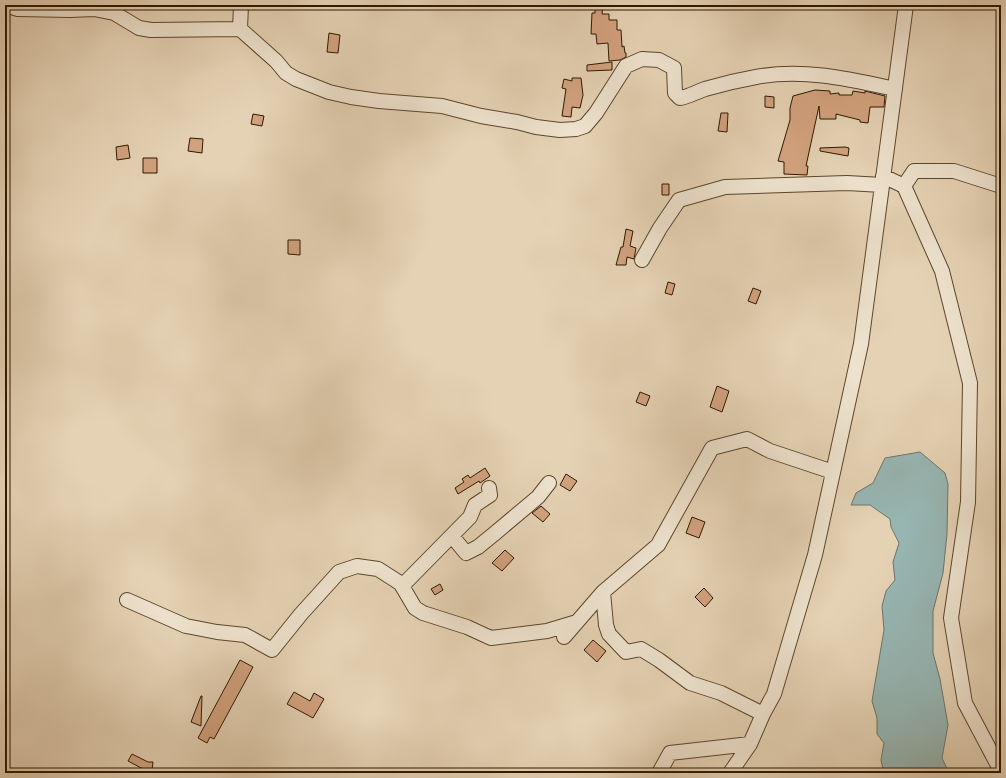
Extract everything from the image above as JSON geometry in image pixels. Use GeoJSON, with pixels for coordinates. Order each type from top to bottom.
{"type":"FeatureCollection","features":[{"type":"Feature","properties":{"kind":"street"},"geometry":{"type":"LineString","coordinates":[[240,29],[241,5]]}},
{"type":"Feature","properties":{"kind":"street"},"geometry":{"type":"LineString","coordinates":[[730,773],[750,744],[763,714],[774,694],[812,563],[833,472],[861,344],[906,5]]}},
{"type":"Feature","properties":{"kind":"street"},"geometry":{"type":"LineString","coordinates":[[5,6],[18,9],[94,9],[114,13],[139,28],[151,30],[240,29],[276,61],[286,73],[296,79],[329,92],[379,101],[442,106],[481,116],[536,127],[560,130],[576,129],[585,126],[600,107],[626,66],[642,59],[659,60],[674,68],[675,92],[680,98],[684,98],[689,94],[713,87],[757,77],[792,73],[832,76],[895,89]]}},
{"type":"Feature","properties":{"kind":"street"},"geometry":{"type":"LineString","coordinates":[[904,186],[914,171],[954,171],[1001,186]]}},
{"type":"Feature","properties":{"kind":"street"},"geometry":{"type":"LineString","coordinates":[[642,260],[660,228],[679,200],[725,187],[847,183],[882,180],[904,186]]}},
{"type":"Feature","properties":{"kind":"street"},"geometry":{"type":"LineString","coordinates":[[904,186],[942,271],[970,383],[968,502],[951,618],[965,703],[1001,771]]}},
{"type":"Feature","properties":{"kind":"street"},"geometry":{"type":"LineString","coordinates":[[564,637],[604,592],[658,545],[712,448],[747,439],[770,451],[833,472]]}},
{"type":"Feature","properties":{"kind":"street"},"geometry":{"type":"LineString","coordinates":[[452,536],[466,553],[478,547],[538,496],[549,483]]}},
{"type":"Feature","properties":{"kind":"street"},"geometry":{"type":"LineString","coordinates":[[403,585],[470,517],[475,505],[490,495],[488,488]]}},
{"type":"Feature","properties":{"kind":"street"},"geometry":{"type":"LineString","coordinates":[[127,600],[186,626],[217,632],[245,635],[272,650],[301,614],[339,572],[357,566],[378,569],[403,585],[402,586],[415,608],[423,613],[467,627],[491,638],[547,631],[577,622]]}},
{"type":"Feature","properties":{"kind":"street"},"geometry":{"type":"LineString","coordinates":[[604,592],[608,634],[626,652],[640,649],[659,660],[690,683],[721,693],[763,714]]}},
{"type":"Feature","properties":{"kind":"street"},"geometry":{"type":"LineString","coordinates":[[659,773],[670,752],[750,744]]}},
{"type":"Feature","properties":{"kind":"water"},"geometry":{"type":"Polygon","coordinates":[[[920,452],[945,473],[948,484],[947,534],[943,573],[933,611],[933,653],[940,679],[948,725],[942,758],[949,773],[884,773],[881,760],[884,743],[877,734],[877,718],[872,701],[884,630],[882,606],[886,591],[895,580],[893,562],[899,543],[891,527],[890,519],[870,505],[851,505],[856,493],[873,483],[885,458],[920,452]]]}},
{"type":"Feature","properties":{"kind":"building"},"geometry":{"type":"Polygon","coordinates":[[[595,5],[603,5],[602,14],[609,14],[609,20],[617,20],[617,30],[621,30],[622,47],[624,46],[626,57],[620,60],[609,61],[608,43],[597,44],[596,34],[591,34],[592,13],[595,13],[595,5]]]}},
{"type":"Feature","properties":{"kind":"building"},"geometry":{"type":"Polygon","coordinates":[[[329,33],[340,35],[338,53],[327,52],[329,33]]]}},
{"type":"Feature","properties":{"kind":"building"},"geometry":{"type":"Polygon","coordinates":[[[612,62],[612,70],[587,71],[587,65],[612,62]]]}},
{"type":"Feature","properties":{"kind":"building"},"geometry":{"type":"Polygon","coordinates":[[[572,78],[581,78],[583,95],[580,108],[572,107],[571,117],[562,116],[566,89],[562,88],[564,79],[572,81],[572,78]]]}},
{"type":"Feature","properties":{"kind":"building"},"geometry":{"type":"Polygon","coordinates":[[[815,90],[830,91],[830,94],[839,93],[839,95],[852,95],[853,91],[865,93],[865,91],[885,96],[884,107],[870,107],[868,123],[860,122],[860,120],[836,114],[836,119],[820,119],[819,106],[806,166],[808,166],[807,175],[784,174],[784,162],[778,161],[790,120],[790,108],[793,96],[815,90]]]}},
{"type":"Feature","properties":{"kind":"building"},"geometry":{"type":"Polygon","coordinates":[[[765,96],[774,97],[774,108],[765,107],[765,96]]]}},
{"type":"Feature","properties":{"kind":"building"},"geometry":{"type":"Polygon","coordinates":[[[721,113],[728,113],[727,132],[718,131],[721,113]]]}},
{"type":"Feature","properties":{"kind":"building"},"geometry":{"type":"Polygon","coordinates":[[[253,114],[264,116],[262,126],[251,124],[253,114]]]}},
{"type":"Feature","properties":{"kind":"building"},"geometry":{"type":"Polygon","coordinates":[[[190,138],[203,139],[202,153],[188,151],[190,138]]]}},
{"type":"Feature","properties":{"kind":"building"},"geometry":{"type":"Polygon","coordinates":[[[128,145],[130,158],[117,160],[116,147],[128,145]]]}},
{"type":"Feature","properties":{"kind":"building"},"geometry":{"type":"Polygon","coordinates":[[[820,148],[849,148],[848,156],[820,151],[820,148]]]}},
{"type":"Feature","properties":{"kind":"building"},"geometry":{"type":"Polygon","coordinates":[[[143,158],[157,158],[157,173],[143,173],[143,158]]]}},
{"type":"Feature","properties":{"kind":"building"},"geometry":{"type":"Polygon","coordinates":[[[662,184],[669,184],[669,195],[662,195],[662,184]]]}},
{"type":"Feature","properties":{"kind":"building"},"geometry":{"type":"Polygon","coordinates":[[[626,229],[633,231],[630,246],[636,248],[634,259],[627,257],[626,265],[616,265],[621,247],[623,247],[626,229]]]}},
{"type":"Feature","properties":{"kind":"building"},"geometry":{"type":"Polygon","coordinates":[[[288,240],[300,240],[300,255],[288,254],[288,240]]]}},
{"type":"Feature","properties":{"kind":"building"},"geometry":{"type":"Polygon","coordinates":[[[668,282],[675,284],[672,295],[665,293],[668,282]]]}},
{"type":"Feature","properties":{"kind":"building"},"geometry":{"type":"Polygon","coordinates":[[[753,288],[761,291],[756,304],[748,301],[753,288]]]}},
{"type":"Feature","properties":{"kind":"building"},"geometry":{"type":"Polygon","coordinates":[[[717,386],[729,391],[722,412],[710,407],[717,386]]]}},
{"type":"Feature","properties":{"kind":"building"},"geometry":{"type":"Polygon","coordinates":[[[640,392],[650,396],[646,406],[636,402],[640,392]]]}},
{"type":"Feature","properties":{"kind":"building"},"geometry":{"type":"Polygon","coordinates":[[[485,468],[490,476],[458,494],[455,488],[464,482],[462,479],[468,475],[470,478],[485,468]]]}},
{"type":"Feature","properties":{"kind":"building"},"geometry":{"type":"Polygon","coordinates":[[[566,474],[577,481],[570,491],[560,485],[566,474]]]}},
{"type":"Feature","properties":{"kind":"building"},"geometry":{"type":"Polygon","coordinates":[[[541,506],[550,514],[543,522],[532,513],[541,506]]]}},
{"type":"Feature","properties":{"kind":"building"},"geometry":{"type":"Polygon","coordinates":[[[692,517],[705,522],[699,538],[686,533],[692,517]]]}},
{"type":"Feature","properties":{"kind":"building"},"geometry":{"type":"Polygon","coordinates":[[[505,550],[514,558],[502,571],[492,563],[505,550]]]}},
{"type":"Feature","properties":{"kind":"building"},"geometry":{"type":"Polygon","coordinates":[[[440,584],[443,590],[435,595],[431,589],[440,584]]]}},
{"type":"Feature","properties":{"kind":"building"},"geometry":{"type":"Polygon","coordinates":[[[704,588],[713,598],[705,607],[695,597],[704,588]]]}},
{"type":"Feature","properties":{"kind":"building"},"geometry":{"type":"Polygon","coordinates":[[[593,640],[606,651],[597,662],[584,650],[593,640]]]}},
{"type":"Feature","properties":{"kind":"building"},"geometry":{"type":"Polygon","coordinates":[[[240,660],[253,667],[214,739],[210,737],[207,743],[198,738],[240,660]]]}},
{"type":"Feature","properties":{"kind":"building"},"geometry":{"type":"Polygon","coordinates":[[[294,692],[310,701],[314,693],[324,699],[313,718],[287,704],[294,692]]]}},
{"type":"Feature","properties":{"kind":"building"},"geometry":{"type":"Polygon","coordinates":[[[202,696],[201,726],[191,722],[202,696]]]}},
{"type":"Feature","properties":{"kind":"building"},"geometry":{"type":"Polygon","coordinates":[[[132,754],[148,762],[153,762],[152,770],[143,769],[128,761],[132,754]]]}}]}
